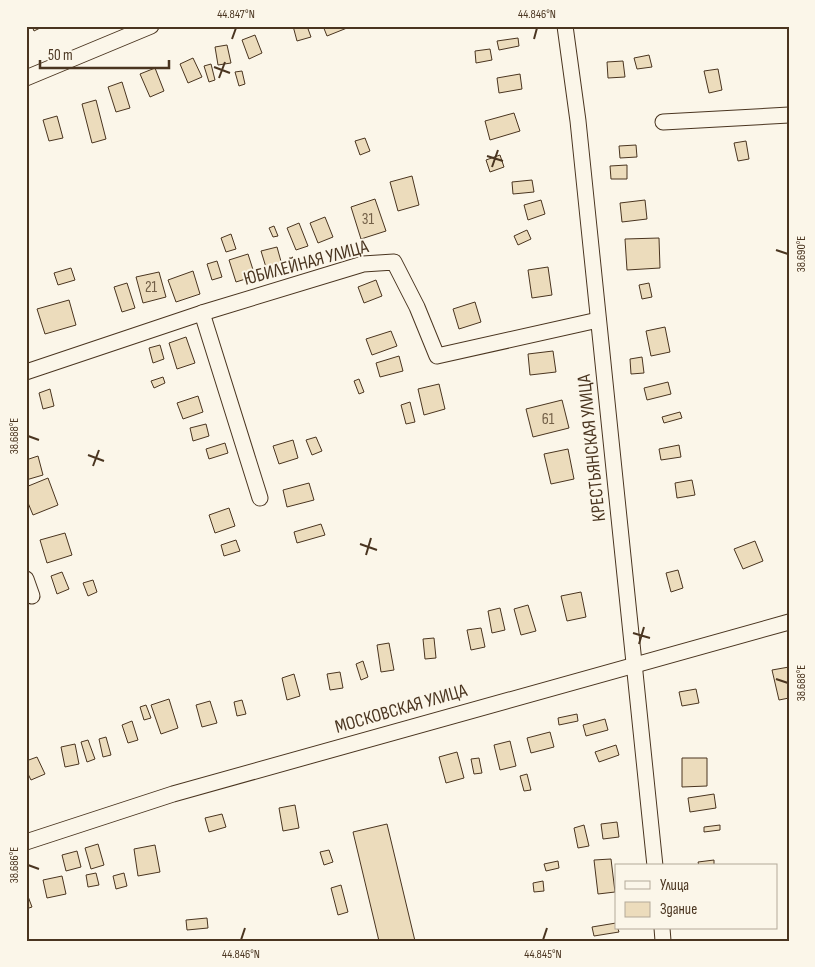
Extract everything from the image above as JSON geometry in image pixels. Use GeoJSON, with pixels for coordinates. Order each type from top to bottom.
{"type":"FeatureCollection","features":[{"type":"Feature","properties":{"kind":"street"},"geometry":{"type":"LineString","coordinates":[[26,78],[151,26]]}},
{"type":"Feature","properties":{"kind":"street","name":"КРЕСТЬЯНСКАЯ УЛИЦА"},"geometry":{"type":"LineString","coordinates":[[566,26],[578,121],[655,864]]}},
{"type":"Feature","properties":{"kind":"street"},"geometry":{"type":"LineString","coordinates":[[663,122],[789,115]]}},
{"type":"Feature","properties":{"kind":"street","name":"ЮБИЛЕЙНАЯ УЛИЦА"},"geometry":{"type":"LineString","coordinates":[[26,372],[202,313],[363,264],[394,262],[417,307],[438,356],[598,320]]}},
{"type":"Feature","properties":{"kind":"street"},"geometry":{"type":"LineString","coordinates":[[202,313],[260,498]]}},
{"type":"Feature","properties":{"kind":"street"},"geometry":{"type":"LineString","coordinates":[[26,579],[32,596]]}},
{"type":"Feature","properties":{"kind":"street","name":"МОСКОВСКАЯ УЛИЦА"},"geometry":{"type":"LineString","coordinates":[[26,842],[173,794],[789,622]]}},
{"type":"Feature","properties":{"kind":"building"},"geometry":{"type":"Polygon","coordinates":[[[32,26],[44,26],[34,31],[32,26]]]}},
{"type":"Feature","properties":{"kind":"building"},"geometry":{"type":"Polygon","coordinates":[[[293,26],[307,26],[311,37],[297,41],[293,26]]]}},
{"type":"Feature","properties":{"kind":"building"},"geometry":{"type":"Polygon","coordinates":[[[323,26],[347,26],[347,28],[327,36],[323,26]]]}},
{"type":"Feature","properties":{"kind":"building"},"geometry":{"type":"Polygon","coordinates":[[[255,35],[262,53],[249,59],[242,40],[255,35]]]}},
{"type":"Feature","properties":{"kind":"building"},"geometry":{"type":"Polygon","coordinates":[[[518,38],[519,46],[499,50],[497,41],[518,38]]]}},
{"type":"Feature","properties":{"kind":"building"},"geometry":{"type":"Polygon","coordinates":[[[227,45],[231,63],[218,65],[215,47],[227,45]]]}},
{"type":"Feature","properties":{"kind":"building"},"geometry":{"type":"Polygon","coordinates":[[[490,49],[492,60],[476,63],[475,51],[490,49]]]}},
{"type":"Feature","properties":{"kind":"building"},"geometry":{"type":"Polygon","coordinates":[[[649,55],[652,67],[637,69],[634,58],[649,55]]]}},
{"type":"Feature","properties":{"kind":"building"},"geometry":{"type":"Polygon","coordinates":[[[193,58],[202,77],[188,83],[180,64],[193,58]]]}},
{"type":"Feature","properties":{"kind":"building"},"geometry":{"type":"Polygon","coordinates":[[[623,61],[625,77],[608,78],[607,62],[623,61]]]}},
{"type":"Feature","properties":{"kind":"building"},"geometry":{"type":"Polygon","coordinates":[[[211,64],[215,80],[209,82],[204,66],[211,64]]]}},
{"type":"Feature","properties":{"kind":"building"},"geometry":{"type":"Polygon","coordinates":[[[155,68],[164,91],[150,97],[140,74],[155,68]]]}},
{"type":"Feature","properties":{"kind":"building"},"geometry":{"type":"Polygon","coordinates":[[[718,69],[722,90],[709,93],[704,71],[718,69]]]}},
{"type":"Feature","properties":{"kind":"building"},"geometry":{"type":"Polygon","coordinates":[[[242,71],[245,84],[239,86],[235,72],[242,71]]]}},
{"type":"Feature","properties":{"kind":"building"},"geometry":{"type":"Polygon","coordinates":[[[520,74],[522,89],[499,93],[497,78],[520,74]]]}},
{"type":"Feature","properties":{"kind":"building"},"geometry":{"type":"Polygon","coordinates":[[[122,82],[130,108],[116,112],[108,87],[122,82]]]}},
{"type":"Feature","properties":{"kind":"building"},"geometry":{"type":"Polygon","coordinates":[[[96,100],[106,139],[92,143],[82,104],[96,100]]]}},
{"type":"Feature","properties":{"kind":"building"},"geometry":{"type":"Polygon","coordinates":[[[514,113],[520,131],[490,140],[485,121],[514,113]]]}},
{"type":"Feature","properties":{"kind":"building"},"geometry":{"type":"Polygon","coordinates":[[[57,116],[63,138],[49,141],[43,120],[57,116]]]}},
{"type":"Feature","properties":{"kind":"building"},"geometry":{"type":"Polygon","coordinates":[[[365,138],[370,151],[360,155],[355,141],[365,138]]]}},
{"type":"Feature","properties":{"kind":"building"},"geometry":{"type":"Polygon","coordinates":[[[746,141],[749,159],[738,161],[734,143],[746,141]]]}},
{"type":"Feature","properties":{"kind":"building"},"geometry":{"type":"Polygon","coordinates":[[[636,145],[637,157],[620,158],[619,146],[636,145]]]}},
{"type":"Feature","properties":{"kind":"building"},"geometry":{"type":"Polygon","coordinates":[[[500,155],[504,167],[490,172],[486,160],[500,155]]]}},
{"type":"Feature","properties":{"kind":"building"},"geometry":{"type":"Polygon","coordinates":[[[627,165],[627,179],[611,179],[610,166],[627,165]]]}},
{"type":"Feature","properties":{"kind":"building"},"geometry":{"type":"Polygon","coordinates":[[[412,176],[419,205],[398,211],[390,182],[412,176]]]}},
{"type":"Feature","properties":{"kind":"building"},"geometry":{"type":"Polygon","coordinates":[[[532,180],[534,192],[513,194],[512,182],[532,180]]]}},
{"type":"Feature","properties":{"kind":"building"},"geometry":{"type":"Polygon","coordinates":[[[375,199],[386,231],[361,239],[351,207],[375,199]]]}},
{"type":"Feature","properties":{"kind":"building"},"geometry":{"type":"Polygon","coordinates":[[[541,200],[545,214],[528,220],[524,205],[541,200]]]}},
{"type":"Feature","properties":{"kind":"building"},"geometry":{"type":"Polygon","coordinates":[[[645,200],[647,219],[622,222],[620,203],[645,200]]]}},
{"type":"Feature","properties":{"kind":"building"},"geometry":{"type":"Polygon","coordinates":[[[325,217],[333,237],[318,243],[310,223],[325,217]]]}},
{"type":"Feature","properties":{"kind":"building"},"geometry":{"type":"Polygon","coordinates":[[[299,223],[308,246],[296,250],[287,228],[299,223]]]}},
{"type":"Feature","properties":{"kind":"building"},"geometry":{"type":"Polygon","coordinates":[[[274,226],[278,236],[273,237],[269,228],[274,226]]]}},
{"type":"Feature","properties":{"kind":"building"},"geometry":{"type":"Polygon","coordinates":[[[527,230],[531,239],[518,245],[514,236],[527,230]]]}},
{"type":"Feature","properties":{"kind":"building"},"geometry":{"type":"Polygon","coordinates":[[[231,234],[236,249],[226,252],[221,238],[231,234]]]}},
{"type":"Feature","properties":{"kind":"building"},"geometry":{"type":"Polygon","coordinates":[[[659,238],[660,268],[627,270],[625,239],[659,238]]]}},
{"type":"Feature","properties":{"kind":"building"},"geometry":{"type":"Polygon","coordinates":[[[277,247],[284,272],[269,277],[261,251],[277,247]]]}},
{"type":"Feature","properties":{"kind":"building"},"geometry":{"type":"Polygon","coordinates":[[[248,254],[255,276],[236,282],[229,260],[248,254]]]}},
{"type":"Feature","properties":{"kind":"building"},"geometry":{"type":"Polygon","coordinates":[[[217,261],[222,277],[212,280],[207,264],[217,261]]]}},
{"type":"Feature","properties":{"kind":"building"},"geometry":{"type":"Polygon","coordinates":[[[548,267],[552,295],[532,298],[528,270],[548,267]]]}},
{"type":"Feature","properties":{"kind":"building"},"geometry":{"type":"Polygon","coordinates":[[[71,268],[75,280],[58,285],[54,273],[71,268]]]}},
{"type":"Feature","properties":{"kind":"building"},"geometry":{"type":"Polygon","coordinates":[[[193,271],[200,294],[176,302],[168,280],[193,271]]]}},
{"type":"Feature","properties":{"kind":"building"},"geometry":{"type":"Polygon","coordinates":[[[159,272],[166,297],[143,303],[136,277],[159,272]]]}},
{"type":"Feature","properties":{"kind":"building"},"geometry":{"type":"Polygon","coordinates":[[[376,280],[382,296],[364,303],[358,287],[376,280]]]}},
{"type":"Feature","properties":{"kind":"building"},"geometry":{"type":"Polygon","coordinates":[[[127,283],[135,308],[122,312],[114,287],[127,283]]]}},
{"type":"Feature","properties":{"kind":"building"},"geometry":{"type":"Polygon","coordinates":[[[649,283],[652,297],[642,299],[639,285],[649,283]]]}},
{"type":"Feature","properties":{"kind":"building"},"geometry":{"type":"Polygon","coordinates":[[[69,300],[76,325],[45,334],[37,309],[69,300]]]}},
{"type":"Feature","properties":{"kind":"building"},"geometry":{"type":"Polygon","coordinates":[[[475,302],[481,322],[459,329],[453,309],[475,302]]]}},
{"type":"Feature","properties":{"kind":"building"},"geometry":{"type":"Polygon","coordinates":[[[665,327],[670,352],[651,356],[646,331],[665,327]]]}},
{"type":"Feature","properties":{"kind":"building"},"geometry":{"type":"Polygon","coordinates":[[[391,331],[397,346],[372,355],[366,339],[391,331]]]}},
{"type":"Feature","properties":{"kind":"building"},"geometry":{"type":"Polygon","coordinates":[[[186,337],[195,363],[177,369],[169,343],[186,337]]]}},
{"type":"Feature","properties":{"kind":"building"},"geometry":{"type":"Polygon","coordinates":[[[160,345],[164,359],[153,363],[149,348],[160,345]]]}},
{"type":"Feature","properties":{"kind":"building"},"geometry":{"type":"Polygon","coordinates":[[[553,351],[556,372],[530,375],[528,354],[553,351]]]}},
{"type":"Feature","properties":{"kind":"building"},"geometry":{"type":"Polygon","coordinates":[[[399,356],[403,371],[380,377],[376,363],[399,356]]]}},
{"type":"Feature","properties":{"kind":"building"},"geometry":{"type":"Polygon","coordinates":[[[642,357],[644,373],[631,374],[630,359],[642,357]]]}},
{"type":"Feature","properties":{"kind":"building"},"geometry":{"type":"Polygon","coordinates":[[[163,377],[165,383],[154,388],[151,381],[163,377]]]}},
{"type":"Feature","properties":{"kind":"building"},"geometry":{"type":"Polygon","coordinates":[[[359,379],[364,392],[359,394],[354,381],[359,379]]]}},
{"type":"Feature","properties":{"kind":"building"},"geometry":{"type":"Polygon","coordinates":[[[668,382],[671,394],[647,400],[644,388],[668,382]]]}},
{"type":"Feature","properties":{"kind":"building"},"geometry":{"type":"Polygon","coordinates":[[[439,384],[445,409],[424,415],[418,389],[439,384]]]}},
{"type":"Feature","properties":{"kind":"building"},"geometry":{"type":"Polygon","coordinates":[[[50,389],[54,406],[43,409],[39,393],[50,389]]]}},
{"type":"Feature","properties":{"kind":"building"},"geometry":{"type":"Polygon","coordinates":[[[198,396],[203,412],[183,419],[177,403],[198,396]]]}},
{"type":"Feature","properties":{"kind":"building"},"geometry":{"type":"Polygon","coordinates":[[[562,400],[569,428],[533,437],[526,409],[562,400]]]}},
{"type":"Feature","properties":{"kind":"building"},"geometry":{"type":"Polygon","coordinates":[[[410,402],[415,422],[406,424],[401,405],[410,402]]]}},
{"type":"Feature","properties":{"kind":"building"},"geometry":{"type":"Polygon","coordinates":[[[680,412],[682,418],[664,423],[662,417],[680,412]]]}},
{"type":"Feature","properties":{"kind":"building"},"geometry":{"type":"Polygon","coordinates":[[[206,424],[209,436],[193,441],[190,428],[206,424]]]}},
{"type":"Feature","properties":{"kind":"building"},"geometry":{"type":"Polygon","coordinates":[[[316,437],[322,451],[312,455],[306,440],[316,437]]]}},
{"type":"Feature","properties":{"kind":"building"},"geometry":{"type":"Polygon","coordinates":[[[293,440],[298,458],[279,464],[273,446],[293,440]]]}},
{"type":"Feature","properties":{"kind":"building"},"geometry":{"type":"Polygon","coordinates":[[[225,443],[228,453],[209,459],[206,449],[225,443]]]}},
{"type":"Feature","properties":{"kind":"building"},"geometry":{"type":"Polygon","coordinates":[[[679,445],[681,457],[661,460],[659,449],[679,445]]]}},
{"type":"Feature","properties":{"kind":"building"},"geometry":{"type":"Polygon","coordinates":[[[568,449],[574,479],[551,484],[544,454],[568,449]]]}},
{"type":"Feature","properties":{"kind":"building"},"geometry":{"type":"Polygon","coordinates":[[[38,456],[43,475],[26,480],[26,460],[38,456]]]}},
{"type":"Feature","properties":{"kind":"building"},"geometry":{"type":"Polygon","coordinates":[[[48,478],[58,505],[33,515],[26,498],[26,487],[48,478]]]}},
{"type":"Feature","properties":{"kind":"building"},"geometry":{"type":"Polygon","coordinates":[[[692,480],[695,495],[677,498],[675,483],[692,480]]]}},
{"type":"Feature","properties":{"kind":"building"},"geometry":{"type":"Polygon","coordinates":[[[309,483],[314,500],[287,507],[283,490],[309,483]]]}},
{"type":"Feature","properties":{"kind":"building"},"geometry":{"type":"Polygon","coordinates":[[[229,508],[235,526],[215,533],[209,515],[229,508]]]}},
{"type":"Feature","properties":{"kind":"building"},"geometry":{"type":"Polygon","coordinates":[[[321,524],[325,535],[297,543],[294,532],[321,524]]]}},
{"type":"Feature","properties":{"kind":"building"},"geometry":{"type":"Polygon","coordinates":[[[65,533],[72,555],[47,563],[40,540],[65,533]]]}},
{"type":"Feature","properties":{"kind":"building"},"geometry":{"type":"Polygon","coordinates":[[[236,540],[240,551],[224,556],[221,545],[236,540]]]}},
{"type":"Feature","properties":{"kind":"building"},"geometry":{"type":"Polygon","coordinates":[[[755,541],[763,561],[743,569],[734,549],[755,541]]]}},
{"type":"Feature","properties":{"kind":"building"},"geometry":{"type":"Polygon","coordinates":[[[678,570],[683,588],[671,592],[666,573],[678,570]]]}},
{"type":"Feature","properties":{"kind":"building"},"geometry":{"type":"Polygon","coordinates":[[[62,572],[69,589],[57,594],[51,576],[62,572]]]}},
{"type":"Feature","properties":{"kind":"building"},"geometry":{"type":"Polygon","coordinates":[[[93,580],[97,592],[88,596],[83,583],[93,580]]]}},
{"type":"Feature","properties":{"kind":"building"},"geometry":{"type":"Polygon","coordinates":[[[581,592],[586,617],[567,621],[561,596],[581,592]]]}},
{"type":"Feature","properties":{"kind":"building"},"geometry":{"type":"Polygon","coordinates":[[[528,605],[536,631],[521,635],[514,609],[528,605]]]}},
{"type":"Feature","properties":{"kind":"building"},"geometry":{"type":"Polygon","coordinates":[[[500,608],[505,630],[492,633],[488,611],[500,608]]]}},
{"type":"Feature","properties":{"kind":"building"},"geometry":{"type":"Polygon","coordinates":[[[481,628],[485,647],[471,650],[467,630],[481,628]]]}},
{"type":"Feature","properties":{"kind":"building"},"geometry":{"type":"Polygon","coordinates":[[[434,638],[436,658],[425,659],[423,639],[434,638]]]}},
{"type":"Feature","properties":{"kind":"building"},"geometry":{"type":"Polygon","coordinates":[[[389,643],[394,670],[381,672],[377,645],[389,643]]]}},
{"type":"Feature","properties":{"kind":"building"},"geometry":{"type":"Polygon","coordinates":[[[363,661],[368,677],[361,680],[356,664],[363,661]]]}},
{"type":"Feature","properties":{"kind":"building"},"geometry":{"type":"Polygon","coordinates":[[[789,667],[789,698],[779,700],[772,670],[789,667]]]}},
{"type":"Feature","properties":{"kind":"building"},"geometry":{"type":"Polygon","coordinates":[[[340,672],[343,688],[330,690],[327,674],[340,672]]]}},
{"type":"Feature","properties":{"kind":"building"},"geometry":{"type":"Polygon","coordinates":[[[294,674],[300,696],[287,700],[282,678],[294,674]]]}},
{"type":"Feature","properties":{"kind":"building"},"geometry":{"type":"Polygon","coordinates":[[[696,689],[699,703],[682,706],[679,692],[696,689]]]}},
{"type":"Feature","properties":{"kind":"building"},"geometry":{"type":"Polygon","coordinates":[[[169,699],[178,728],[161,734],[151,705],[169,699]]]}},
{"type":"Feature","properties":{"kind":"building"},"geometry":{"type":"Polygon","coordinates":[[[242,700],[246,714],[237,716],[234,702],[242,700]]]}},
{"type":"Feature","properties":{"kind":"building"},"geometry":{"type":"Polygon","coordinates":[[[210,701],[217,723],[202,727],[196,705],[210,701]]]}},
{"type":"Feature","properties":{"kind":"building"},"geometry":{"type":"Polygon","coordinates":[[[146,705],[151,718],[144,720],[140,707],[146,705]]]}},
{"type":"Feature","properties":{"kind":"building"},"geometry":{"type":"Polygon","coordinates":[[[577,714],[578,721],[559,725],[558,718],[577,714]]]}},
{"type":"Feature","properties":{"kind":"building"},"geometry":{"type":"Polygon","coordinates":[[[605,719],[608,730],[586,736],[583,725],[605,719]]]}},
{"type":"Feature","properties":{"kind":"building"},"geometry":{"type":"Polygon","coordinates":[[[132,721],[138,740],[128,743],[122,725],[132,721]]]}},
{"type":"Feature","properties":{"kind":"building"},"geometry":{"type":"Polygon","coordinates":[[[550,732],[554,747],[531,753],[527,738],[550,732]]]}},
{"type":"Feature","properties":{"kind":"building"},"geometry":{"type":"Polygon","coordinates":[[[106,737],[111,755],[103,757],[99,739],[106,737]]]}},
{"type":"Feature","properties":{"kind":"building"},"geometry":{"type":"Polygon","coordinates":[[[88,740],[95,759],[87,762],[81,742],[88,740]]]}},
{"type":"Feature","properties":{"kind":"building"},"geometry":{"type":"Polygon","coordinates":[[[510,741],[516,766],[500,770],[494,745],[510,741]]]}},
{"type":"Feature","properties":{"kind":"building"},"geometry":{"type":"Polygon","coordinates":[[[75,744],[79,764],[65,767],[61,747],[75,744]]]}},
{"type":"Feature","properties":{"kind":"building"},"geometry":{"type":"Polygon","coordinates":[[[616,745],[619,755],[599,762],[595,752],[616,745]]]}},
{"type":"Feature","properties":{"kind":"building"},"geometry":{"type":"Polygon","coordinates":[[[457,752],[464,778],[446,783],[439,757],[457,752]]]}},
{"type":"Feature","properties":{"kind":"building"},"geometry":{"type":"Polygon","coordinates":[[[37,757],[45,774],[31,780],[26,770],[26,761],[37,757]]]}},
{"type":"Feature","properties":{"kind":"building"},"geometry":{"type":"Polygon","coordinates":[[[479,758],[482,773],[474,774],[471,759],[479,758]]]}},
{"type":"Feature","properties":{"kind":"building"},"geometry":{"type":"Polygon","coordinates":[[[682,758],[707,758],[707,786],[682,787],[682,758]]]}},
{"type":"Feature","properties":{"kind":"building"},"geometry":{"type":"Polygon","coordinates":[[[527,774],[531,790],[524,791],[520,776],[527,774]]]}},
{"type":"Feature","properties":{"kind":"building"},"geometry":{"type":"Polygon","coordinates":[[[714,794],[716,808],[690,812],[688,798],[714,794]]]}},
{"type":"Feature","properties":{"kind":"building"},"geometry":{"type":"Polygon","coordinates":[[[295,805],[299,828],[283,831],[279,808],[295,805]]]}},
{"type":"Feature","properties":{"kind":"building"},"geometry":{"type":"Polygon","coordinates":[[[222,814],[226,827],[209,832],[205,818],[222,814]]]}},
{"type":"Feature","properties":{"kind":"building"},"geometry":{"type":"Polygon","coordinates":[[[617,822],[619,837],[603,839],[601,824],[617,822]]]}},
{"type":"Feature","properties":{"kind":"building"},"geometry":{"type":"Polygon","coordinates":[[[387,824],[415,941],[379,941],[353,832],[387,824]]]}},
{"type":"Feature","properties":{"kind":"building"},"geometry":{"type":"Polygon","coordinates":[[[584,825],[589,846],[578,848],[574,828],[584,825]]]}},
{"type":"Feature","properties":{"kind":"building"},"geometry":{"type":"Polygon","coordinates":[[[720,825],[720,830],[704,832],[704,827],[720,825]]]}},
{"type":"Feature","properties":{"kind":"building"},"geometry":{"type":"Polygon","coordinates":[[[98,844],[104,865],[91,869],[85,848],[98,844]]]}},
{"type":"Feature","properties":{"kind":"building"},"geometry":{"type":"Polygon","coordinates":[[[155,845],[160,872],[138,876],[134,849],[155,845]]]}},
{"type":"Feature","properties":{"kind":"building"},"geometry":{"type":"Polygon","coordinates":[[[329,850],[333,862],[324,865],[320,852],[329,850]]]}},
{"type":"Feature","properties":{"kind":"building"},"geometry":{"type":"Polygon","coordinates":[[[77,851],[81,867],[66,871],[62,855],[77,851]]]}},
{"type":"Feature","properties":{"kind":"building"},"geometry":{"type":"Polygon","coordinates":[[[611,859],[615,892],[598,894],[594,860],[611,859]]]}},
{"type":"Feature","properties":{"kind":"building"},"geometry":{"type":"Polygon","coordinates":[[[714,860],[714,864],[698,864],[698,862],[714,860]]]}},
{"type":"Feature","properties":{"kind":"building"},"geometry":{"type":"Polygon","coordinates":[[[558,861],[559,868],[546,871],[544,864],[558,861]]]}},
{"type":"Feature","properties":{"kind":"building"},"geometry":{"type":"Polygon","coordinates":[[[96,873],[99,885],[88,887],[86,875],[96,873]]]}},
{"type":"Feature","properties":{"kind":"building"},"geometry":{"type":"Polygon","coordinates":[[[124,873],[127,886],[116,889],[113,876],[124,873]]]}},
{"type":"Feature","properties":{"kind":"building"},"geometry":{"type":"Polygon","coordinates":[[[62,876],[66,894],[47,898],[43,880],[62,876]]]}},
{"type":"Feature","properties":{"kind":"building"},"geometry":{"type":"Polygon","coordinates":[[[543,881],[544,891],[534,892],[533,883],[543,881]]]}},
{"type":"Feature","properties":{"kind":"building"},"geometry":{"type":"Polygon","coordinates":[[[341,885],[348,912],[338,915],[331,888],[341,885]]]}},
{"type":"Feature","properties":{"kind":"building"},"geometry":{"type":"Polygon","coordinates":[[[26,891],[32,907],[26,909],[26,891]]]}},
{"type":"Feature","properties":{"kind":"building"},"geometry":{"type":"Polygon","coordinates":[[[207,918],[208,928],[187,930],[186,920],[207,918]]]}},
{"type":"Feature","properties":{"kind":"building"},"geometry":{"type":"Polygon","coordinates":[[[615,923],[615,930],[619,932],[594,936],[592,927],[615,923]]]}}]}
